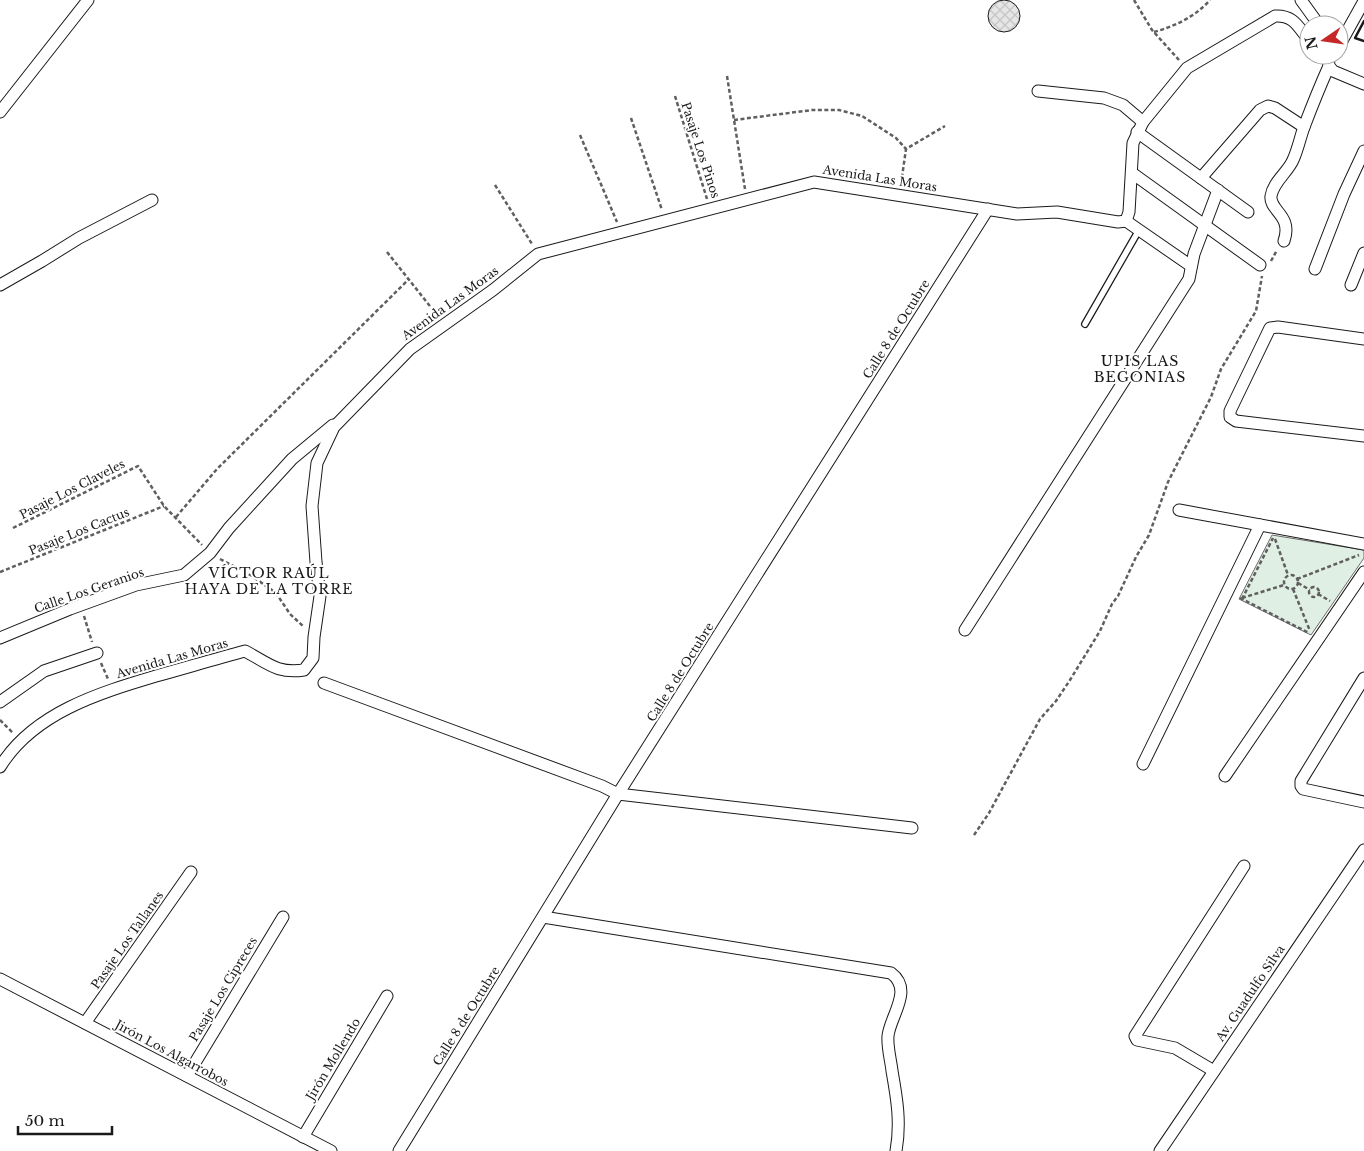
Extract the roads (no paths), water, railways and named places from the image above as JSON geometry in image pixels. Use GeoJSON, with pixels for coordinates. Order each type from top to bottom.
{"type":"FeatureCollection","features":[{"type":"Feature","properties":{"kind":"street"},"geometry":{"type":"LineString","coordinates":[[0,112],[88,0]]}},
{"type":"Feature","properties":{"kind":"street"},"geometry":{"type":"LineString","coordinates":[[1301,0],[1312,15]]}},
{"type":"Feature","properties":{"kind":"street"},"geometry":{"type":"LineString","coordinates":[[1349,28],[1364,1]]}},
{"type":"Feature","properties":{"kind":"street"},"geometry":{"type":"LineString","coordinates":[[1191,266],[1126,221],[1129,212],[1133,143],[1140,127],[1187,68],[1275,16],[1292,19],[1299,28]]}},
{"type":"Feature","properties":{"kind":"street"},"geometry":{"type":"LineString","coordinates":[[1284,241],[1287,234],[1286,226],[1270,198],[1276,184],[1292,164],[1326,65]]}},
{"type":"Feature","properties":{"kind":"street"},"geometry":{"type":"LineString","coordinates":[[1331,65],[1334,71],[1364,84]]}},
{"type":"Feature","properties":{"kind":"street"},"geometry":{"type":"LineString","coordinates":[[1038,91],[1104,98],[1123,105],[1140,127],[1201,178],[1248,212]]}},
{"type":"Feature","properties":{"kind":"street"},"geometry":{"type":"LineString","coordinates":[[1201,178],[1260,110],[1268,106],[1275,108],[1304,127]]}},
{"type":"Feature","properties":{"kind":"street"},"geometry":{"type":"LineString","coordinates":[[1315,269],[1344,194],[1364,151]]}},
{"type":"Feature","properties":{"kind":"street"},"geometry":{"type":"LineString","coordinates":[[1132,173],[1264,268]]}},
{"type":"Feature","properties":{"kind":"street","name":"Avenida Las Moras"},"geometry":{"type":"LineString","coordinates":[[0,767],[8,754],[40,725],[103,692],[245,651],[279,670],[291,672],[304,670],[313,658],[320,596],[312,506],[317,463],[334,427],[410,349],[494,290],[538,254],[814,182],[1017,214],[1057,212],[1118,222],[1126,221]]}},
{"type":"Feature","properties":{"kind":"street"},"geometry":{"type":"LineString","coordinates":[[965,630],[1189,279],[1194,254],[1218,190]]}},
{"type":"Feature","properties":{"kind":"street"},"geometry":{"type":"LineString","coordinates":[[0,285],[42,262],[79,238],[152,200]]}},
{"type":"Feature","properties":{"kind":"street","name":"Calle 8 de Octubre"},"geometry":{"type":"LineString","coordinates":[[399,1151],[618,794],[988,209]]}},
{"type":"Feature","properties":{"kind":"street"},"geometry":{"type":"LineString","coordinates":[[1351,284],[1364,253]]}},
{"type":"Feature","properties":{"kind":"street"},"geometry":{"type":"LineString","coordinates":[[1364,339],[1278,327],[1270,328],[1230,410],[1230,418],[1236,421],[1364,436]]}},
{"type":"Feature","properties":{"kind":"street","name":"Calle Los Geranios"},"geometry":{"type":"LineString","coordinates":[[0,638],[70,609],[136,585],[184,575],[210,553],[229,528],[292,459],[346,414]]}},
{"type":"Feature","properties":{"kind":"street"},"geometry":{"type":"LineString","coordinates":[[1179,510],[1364,544]]}},
{"type":"Feature","properties":{"kind":"street"},"geometry":{"type":"LineString","coordinates":[[1143,764],[1260,525]]}},
{"type":"Feature","properties":{"kind":"street"},"geometry":{"type":"LineString","coordinates":[[1225,776],[1364,572]]}},
{"type":"Feature","properties":{"kind":"street"},"geometry":{"type":"LineString","coordinates":[[0,702],[44,671],[97,653]]}},
{"type":"Feature","properties":{"kind":"street"},"geometry":{"type":"LineString","coordinates":[[1364,678],[1301,781],[1301,786],[1303,789],[1364,802]]}},
{"type":"Feature","properties":{"kind":"street"},"geometry":{"type":"LineString","coordinates":[[324,683],[602,786],[618,794],[912,828]]}},
{"type":"Feature","properties":{"kind":"street","name":"Av. Guadulfo Silva"},"geometry":{"type":"LineString","coordinates":[[1160,1151],[1364,850]]}},
{"type":"Feature","properties":{"kind":"street"},"geometry":{"type":"LineString","coordinates":[[1214,1071],[1175,1048],[1137,1040],[1134,1036],[1244,866]]}},
{"type":"Feature","properties":{"kind":"street","name":"Pasaje Los Tallanes"},"geometry":{"type":"LineString","coordinates":[[85,1023],[191,872]]}},
{"type":"Feature","properties":{"kind":"street","name":"Pasaje Los Cipreces"},"geometry":{"type":"LineString","coordinates":[[187,1076],[282,917]]}},
{"type":"Feature","properties":{"kind":"street"},"geometry":{"type":"LineString","coordinates":[[543,917],[891,973],[899,979],[901,987],[899,1004],[888,1037],[899,1110],[896,1151]]}},
{"type":"Feature","properties":{"kind":"street","name":"Jirón Los Algarrobos"},"geometry":{"type":"LineString","coordinates":[[0,979],[331,1151]]}},
{"type":"Feature","properties":{"kind":"street","name":"Jirón Mollendo"},"geometry":{"type":"LineString","coordinates":[[303,1137],[387,996]]}},
{"type":"Feature","properties":{"kind":"lane"},"geometry":{"type":"LineString","coordinates":[[1084,324],[1139,230]]}},
{"type":"Feature","properties":{"kind":"district","name":"UPIS LAS BEGONIAS"},"geometry":{"type":"Point","coordinates":[1140,370]}},
{"type":"Feature","properties":{"kind":"district","name":"VÍCTOR RAÚL HAYA DE LA TORRE"},"geometry":{"type":"Point","coordinates":[269,582]}}]}
